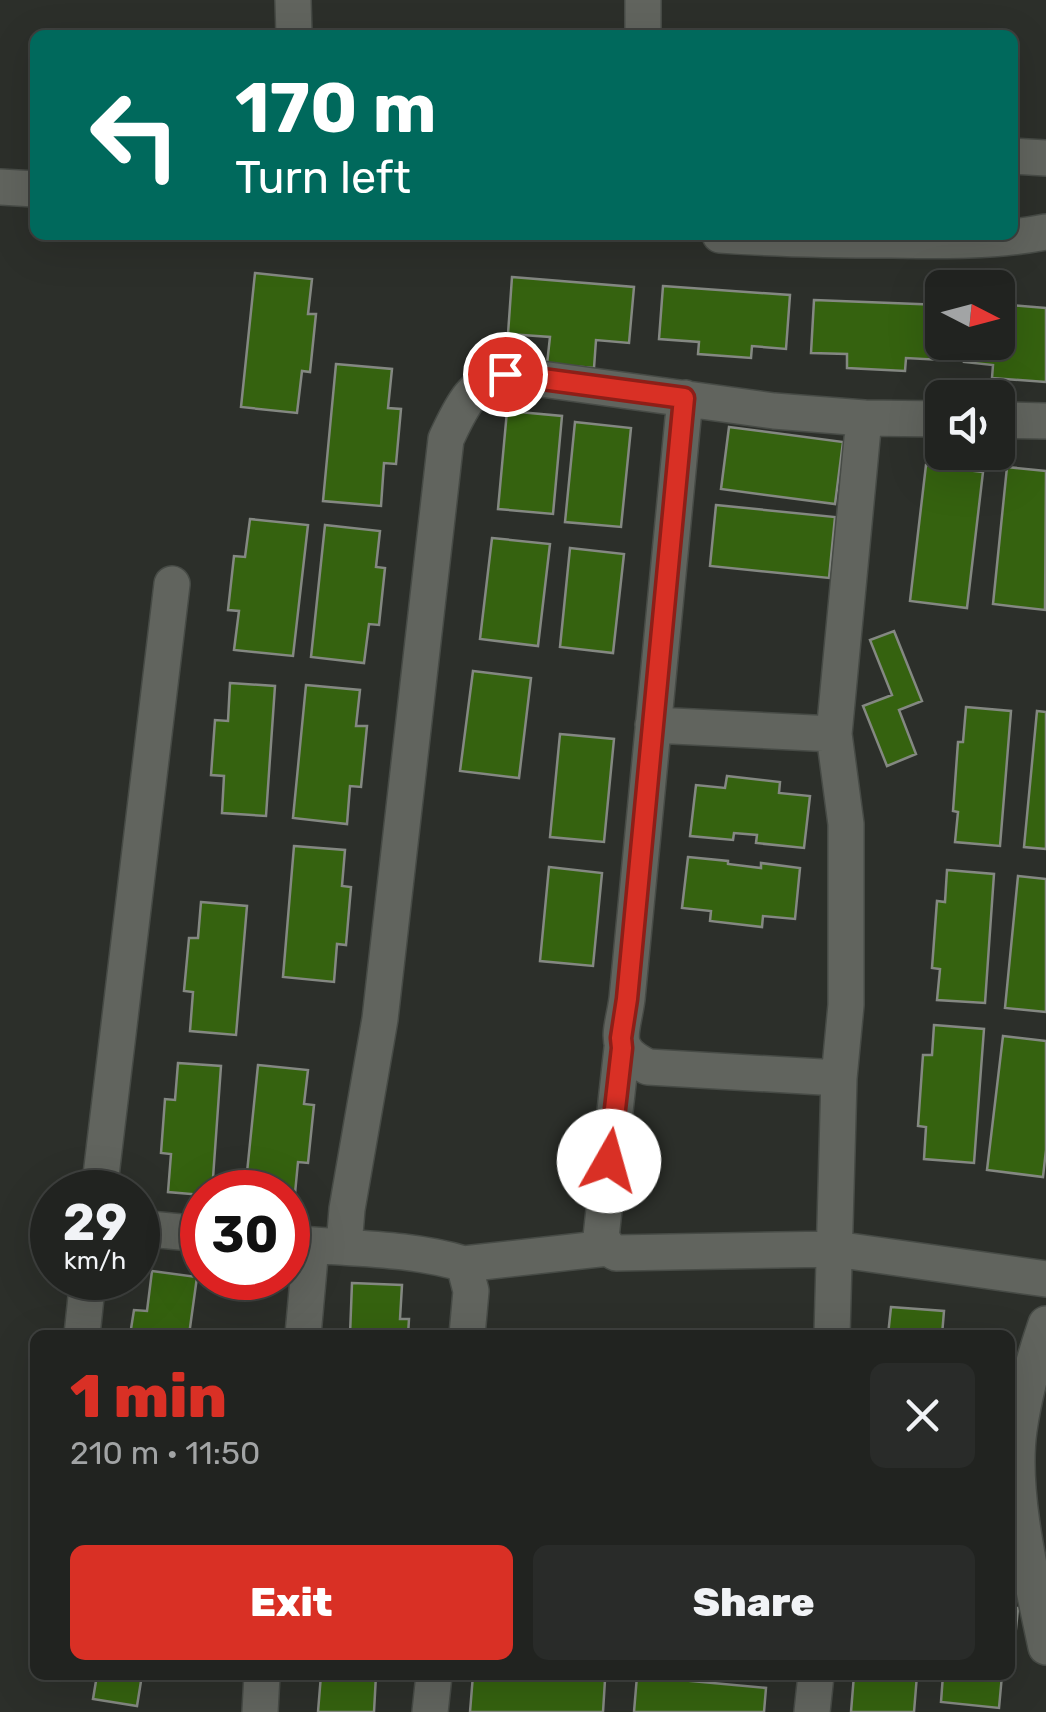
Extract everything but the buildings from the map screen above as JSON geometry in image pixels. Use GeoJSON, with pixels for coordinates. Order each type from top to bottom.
{"type":"FeatureCollection","features":[{"type":"Feature","properties":{"kind":"street"},"geometry":{"type":"LineString","coordinates":[[293,0],[294,30]]}},
{"type":"Feature","properties":{"kind":"street"},"geometry":{"type":"LineString","coordinates":[[643,0],[643,30]]}},
{"type":"Feature","properties":{"kind":"street"},"geometry":{"type":"LineString","coordinates":[[1018,156],[1046,158]]}},
{"type":"Feature","properties":{"kind":"street"},"geometry":{"type":"LineString","coordinates":[[0,187],[30,189]]}},
{"type":"Feature","properties":{"kind":"street"},"geometry":{"type":"LineString","coordinates":[[1018,238],[1046,232]]}},
{"type":"Feature","properties":{"kind":"street"},"geometry":{"type":"LineString","coordinates":[[861,240],[963,240]]}},
{"type":"Feature","properties":{"kind":"street"},"geometry":{"type":"LineString","coordinates":[[303,1330],[314,1245],[347,1209],[380,1020],[446,439],[466,400],[487,380],[505,374],[774,411],[925,419]]}},
{"type":"Feature","properties":{"kind":"street"},"geometry":{"type":"LineString","coordinates":[[684,398],[627,999],[600,1236],[616,1253],[835,1249],[1046,1279]]}},
{"type":"Feature","properties":{"kind":"street"},"geometry":{"type":"LineString","coordinates":[[832,1330],[839,1078],[846,1005],[846,824],[834,734],[864,418]]}},
{"type":"Feature","properties":{"kind":"street"},"geometry":{"type":"LineString","coordinates":[[1015,420],[1046,421]]}},
{"type":"Feature","properties":{"kind":"street"},"geometry":{"type":"LineString","coordinates":[[102,1170],[172,584]]}},
{"type":"Feature","properties":{"kind":"street"},"geometry":{"type":"LineString","coordinates":[[653,725],[834,734]]}},
{"type":"Feature","properties":{"kind":"street"},"geometry":{"type":"LineString","coordinates":[[622,1048],[629,1058],[648,1067],[839,1078]]}},
{"type":"Feature","properties":{"kind":"street"},"geometry":{"type":"LineString","coordinates":[[314,1245],[464,1264],[608,1248]]}},
{"type":"Feature","properties":{"kind":"street"},"geometry":{"type":"LineString","coordinates":[[464,1264],[471,1291],[467,1330]]}},
{"type":"Feature","properties":{"kind":"street"},"geometry":{"type":"LineString","coordinates":[[83,1330],[86,1300]]}},
{"type":"Feature","properties":{"kind":"street"},"geometry":{"type":"LineString","coordinates":[[1046,1324],[1031,1366],[1018,1433],[1019,1489],[1042,1603],[1046,1647]]}},
{"type":"Feature","properties":{"kind":"street"},"geometry":{"type":"LineString","coordinates":[[260,1712],[262,1680]]}},
{"type":"Feature","properties":{"kind":"street"},"geometry":{"type":"LineString","coordinates":[[430,1712],[433,1680]]}},
{"type":"Feature","properties":{"kind":"street"},"geometry":{"type":"LineString","coordinates":[[812,1712],[815,1680]]}},
{"type":"Feature","properties":{"kind":"route"},"geometry":{"type":"LineString","coordinates":[[505,374],[684,398],[609,1161]]}}]}
